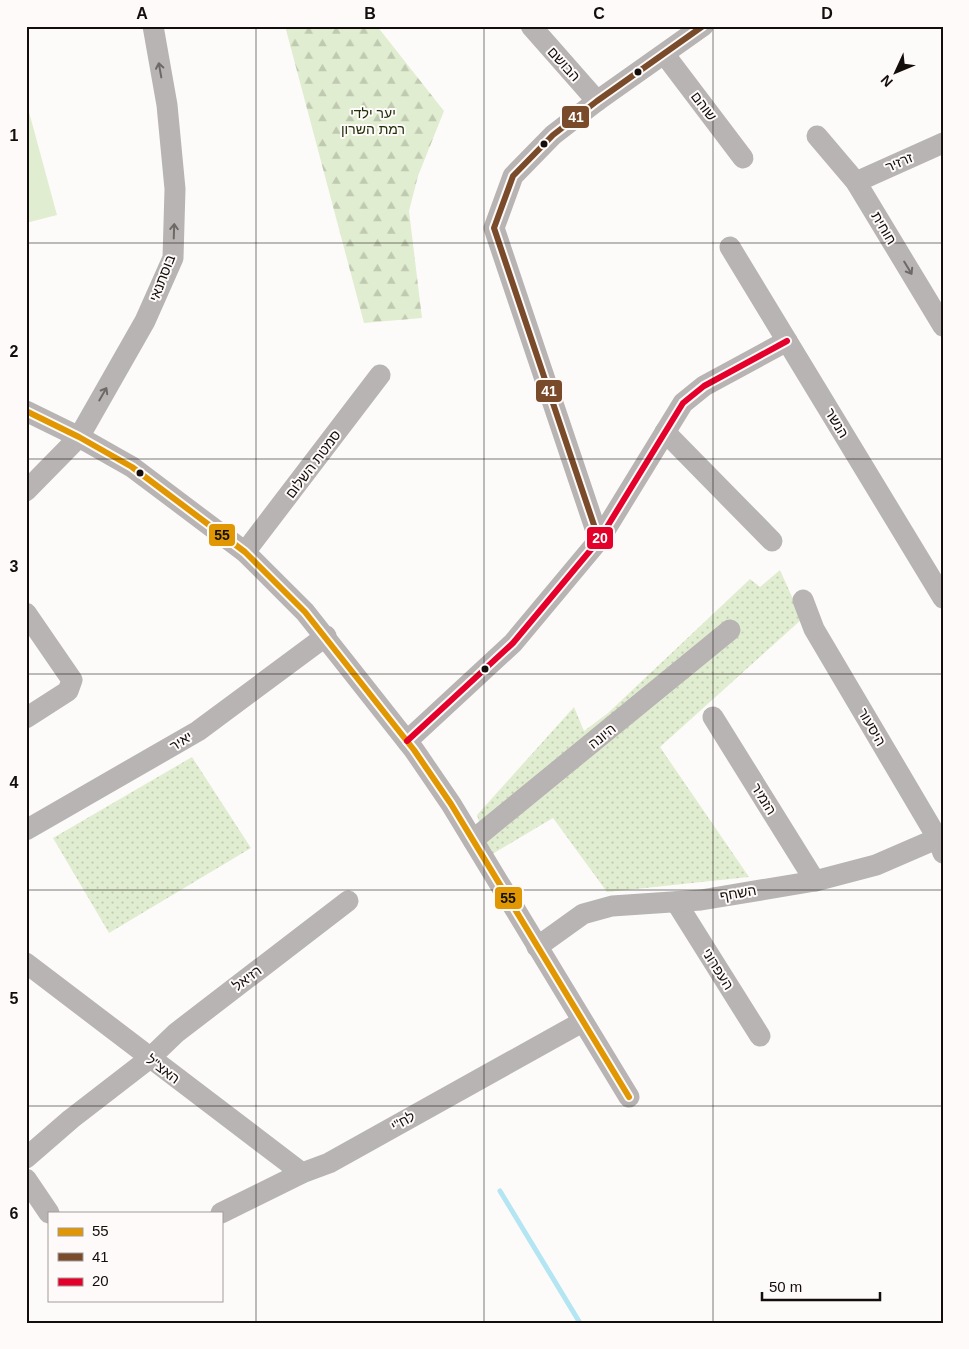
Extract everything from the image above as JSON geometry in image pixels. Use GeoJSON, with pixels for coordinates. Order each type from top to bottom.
{"type":"FeatureCollection","features":[{"type":"Feature","properties":{"kind":"street","name":"בוסתנאי"},"geometry":{"type":"LineString","coordinates":[[26,490],[79,436],[145,321],[173,258],[175,189],[167,106],[153,26]]}},
{"type":"Feature","properties":{"kind":"street","name":"הבושם"},"geometry":{"type":"LineString","coordinates":[[531,26],[597,101]]}},
{"type":"Feature","properties":{"kind":"street"},"geometry":{"type":"LineString","coordinates":[[599,540],[494,228],[513,176],[553,135],[597,101],[665,55],[703,26]]}},
{"type":"Feature","properties":{"kind":"street","name":"שוהם"},"geometry":{"type":"LineString","coordinates":[[665,55],[743,158]]}},
{"type":"Feature","properties":{"kind":"street","name":"חוחית"},"geometry":{"type":"LineString","coordinates":[[818,136],[856,182],[943,326]]}},
{"type":"Feature","properties":{"kind":"street","name":"זרזיר"},"geometry":{"type":"LineString","coordinates":[[856,182],[943,143]]}},
{"type":"Feature","properties":{"kind":"street","name":"הנשר"},"geometry":{"type":"LineString","coordinates":[[730,247],[943,598]]}},
{"type":"Feature","properties":{"kind":"street"},"geometry":{"type":"LineString","coordinates":[[407,741],[513,643],[599,540],[683,404],[704,386],[787,341]]}},
{"type":"Feature","properties":{"kind":"street","name":"סמטת השלום"},"geometry":{"type":"LineString","coordinates":[[245,552],[380,375]]}},
{"type":"Feature","properties":{"kind":"street"},"geometry":{"type":"LineString","coordinates":[[26,411],[79,436],[132,468],[245,552],[305,612],[326,636],[407,741],[451,804],[536,947],[629,1097]]}},
{"type":"Feature","properties":{"kind":"street"},"geometry":{"type":"LineString","coordinates":[[665,432],[772,541]]}},
{"type":"Feature","properties":{"kind":"street","name":"היסעור"},"geometry":{"type":"LineString","coordinates":[[803,600],[814,629],[941,843]]}},
{"type":"Feature","properties":{"kind":"street"},"geometry":{"type":"LineString","coordinates":[[26,613],[72,680],[68,692],[26,718]]}},
{"type":"Feature","properties":{"kind":"street","name":"היונה"},"geometry":{"type":"LineString","coordinates":[[473,840],[730,630]]}},
{"type":"Feature","properties":{"kind":"street","name":"יאיר"},"geometry":{"type":"LineString","coordinates":[[26,830],[198,730],[326,636]]}},
{"type":"Feature","properties":{"kind":"street","name":"הזמיר"},"geometry":{"type":"LineString","coordinates":[[713,717],[815,881]]}},
{"type":"Feature","properties":{"kind":"street","name":"השחף"},"geometry":{"type":"LineString","coordinates":[[536,947],[583,914],[612,906],[700,900],[815,881],[876,865],[941,843]]}},
{"type":"Feature","properties":{"kind":"street","name":"רזיאל"},"geometry":{"type":"LineString","coordinates":[[150,1058],[176,1033],[348,901]]}},
{"type":"Feature","properties":{"kind":"street","name":"העפרוני"},"geometry":{"type":"LineString","coordinates":[[676,902],[760,1036]]}},
{"type":"Feature","properties":{"kind":"street","name":"האצ\"ל"},"geometry":{"type":"LineString","coordinates":[[28,968],[302,1173]]}},
{"type":"Feature","properties":{"kind":"street","name":"לח\"י"},"geometry":{"type":"LineString","coordinates":[[222,1213],[302,1173],[329,1163],[582,1022]]}},
{"type":"Feature","properties":{"kind":"street"},"geometry":{"type":"LineString","coordinates":[[26,1158],[71,1119],[150,1058]]}},
{"type":"Feature","properties":{"kind":"street"},"geometry":{"type":"LineString","coordinates":[[26,1179],[48,1212]]}},
{"type":"Feature","properties":{"kind":"green space","name":"יער ילדי רמת השרון"},"geometry":{"type":"Polygon","coordinates":[[[285,26],[377,26],[444,111],[418,176],[409,211],[422,318],[364,323],[285,26]]]}},
{"type":"Feature","properties":{"kind":"green space"},"geometry":{"type":"Polygon","coordinates":[[[26,101],[57,215],[26,223],[26,101]]]}},
{"type":"Feature","properties":{"kind":"green space"},"geometry":{"type":"Polygon","coordinates":[[[780,570],[802,619],[660,747],[749,877],[607,892],[553,818],[489,856],[477,815],[574,707],[584,731],[608,713],[750,579],[760,587],[780,570]]]}},
{"type":"Feature","properties":{"kind":"green space"},"geometry":{"type":"Polygon","coordinates":[[[192,757],[251,848],[109,933],[53,838],[192,757]]]}},
{"type":"Feature","properties":{"kind":"waterway"},"geometry":{"type":"LineString","coordinates":[[500,1191],[580,1323]]}},
{"type":"Feature","properties":{"kind":"transit line","name":"41"},"geometry":{"type":"LineString","coordinates":[[599,540],[494,228],[513,176],[553,135],[597,101],[703,26]]}},
{"type":"Feature","properties":{"kind":"transit line","name":"20"},"geometry":{"type":"LineString","coordinates":[[407,741],[513,643],[599,540],[683,403],[704,386],[787,341]]}},
{"type":"Feature","properties":{"kind":"transit line","name":"55"},"geometry":{"type":"LineString","coordinates":[[26,411],[79,437],[132,467],[245,552],[305,612],[414,750],[451,804],[629,1097]]}}]}
